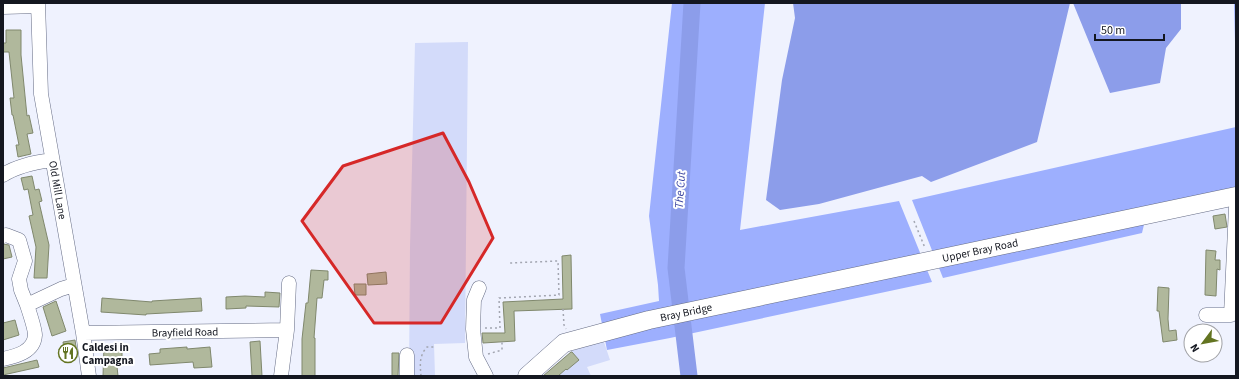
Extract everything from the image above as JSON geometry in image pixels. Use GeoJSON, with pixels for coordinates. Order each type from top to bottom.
{"type":"FeatureCollection","features":[{"type":"Feature","properties":{"kind":"main road","name":"Upper Bray Road"},"geometry":{"type":"LineString","coordinates":[[724,304],[1236,196]]}},
{"type":"Feature","properties":{"kind":"main road","name":"Bray Bridge"},"geometry":{"type":"LineString","coordinates":[[569,342],[649,320],[724,304]]}},
{"type":"Feature","properties":{"kind":"main road"},"geometry":{"type":"LineString","coordinates":[[527,376],[569,342]]}},
{"type":"Feature","properties":{"kind":"street"},"geometry":{"type":"LineString","coordinates":[[3,7],[38,5]]}},
{"type":"Feature","properties":{"kind":"street","name":"Old Mill Lane"},"geometry":{"type":"LineString","coordinates":[[38,5],[42,94],[89,376]]}},
{"type":"Feature","properties":{"kind":"street"},"geometry":{"type":"LineString","coordinates":[[3,175],[11,170],[40,161],[52,160]]}},
{"type":"Feature","properties":{"kind":"street"},"geometry":{"type":"LineString","coordinates":[[1206,315],[1231,315],[1236,207]]}},
{"type":"Feature","properties":{"kind":"street"},"geometry":{"type":"LineString","coordinates":[[3,236],[6,235],[19,240],[25,261],[20,280],[21,290],[35,334],[27,351],[16,356],[3,359]]}},
{"type":"Feature","properties":{"kind":"street"},"geometry":{"type":"LineString","coordinates":[[281,376],[287,330],[289,283]]}},
{"type":"Feature","properties":{"kind":"street"},"geometry":{"type":"LineString","coordinates":[[27,305],[61,289],[74,285]]}},
{"type":"Feature","properties":{"kind":"street"},"geometry":{"type":"LineString","coordinates":[[480,288],[474,300],[473,328],[476,357],[486,376]]}},
{"type":"Feature","properties":{"kind":"street","name":"Brayfield Road"},"geometry":{"type":"LineString","coordinates":[[83,334],[287,330]]}},
{"type":"Feature","properties":{"kind":"street"},"geometry":{"type":"LineString","coordinates":[[407,355],[407,376]]}},
{"type":"Feature","properties":{"kind":"path"},"geometry":{"type":"LineString","coordinates":[[914,221],[931,261]]}},
{"type":"Feature","properties":{"kind":"path"},"geometry":{"type":"LineString","coordinates":[[473,328],[500,328],[499,298],[559,295],[558,261],[510,262]]}},
{"type":"Feature","properties":{"kind":"path"},"geometry":{"type":"LineString","coordinates":[[563,309],[564,326],[569,342]]}},
{"type":"Feature","properties":{"kind":"path"},"geometry":{"type":"LineString","coordinates":[[476,357],[502,350],[502,342]]}},
{"type":"Feature","properties":{"kind":"path"},"geometry":{"type":"LineString","coordinates":[[420,376],[420,360],[428,347],[434,347]]}},
{"type":"Feature","properties":{"kind":"highlighted area"},"geometry":{"type":"Polygon","coordinates":[[[443,133],[469,182],[493,238],[441,323],[374,323],[302,221],[343,166],[443,133]]]}},
{"type":"Feature","properties":{"kind":"shaded area"},"geometry":{"type":"Polygon","coordinates":[[[672,3],[765,3],[740,230],[899,201],[932,282],[607,350],[600,314],[659,301],[649,216],[672,3]]]}},
{"type":"Feature","properties":{"kind":"shaded area"},"geometry":{"type":"Polygon","coordinates":[[[793,3],[1070,3],[1037,142],[931,182],[922,176],[819,204],[780,210],[766,200],[782,80],[795,18],[793,3]]]}},
{"type":"Feature","properties":{"kind":"shaded area"},"geometry":{"type":"Polygon","coordinates":[[[1073,3],[1181,3],[1181,29],[1166,48],[1160,83],[1110,93],[1073,3]]]}},
{"type":"Feature","properties":{"kind":"shaded area"},"geometry":{"type":"Polygon","coordinates":[[[1234,3],[1236,3],[1236,81],[1234,3]]]}},
{"type":"Feature","properties":{"kind":"shaded area"},"geometry":{"type":"Polygon","coordinates":[[[468,42],[465,343],[434,344],[435,376],[409,376],[410,247],[415,43],[468,42]]]}},
{"type":"Feature","properties":{"kind":"shaded area"},"geometry":{"type":"Polygon","coordinates":[[[1236,127],[1236,190],[1148,208],[1142,233],[943,278],[912,200],[1236,127]]]}},
{"type":"Feature","properties":{"kind":"shaded area"},"geometry":{"type":"Polygon","coordinates":[[[603,339],[610,360],[587,367],[591,376],[544,376],[572,351],[603,339]]]}},
{"type":"Feature","properties":{"kind":"building"},"geometry":{"type":"Polygon","coordinates":[[[6,30],[21,30],[21,55],[27,116],[29,115],[33,133],[27,134],[31,154],[18,157],[16,145],[19,145],[12,115],[10,98],[14,98],[9,52],[3,52],[3,43],[6,43],[6,30]]]}},
{"type":"Feature","properties":{"kind":"building"},"geometry":{"type":"Polygon","coordinates":[[[32,176],[35,190],[39,189],[42,201],[39,202],[49,245],[47,278],[34,278],[36,247],[29,216],[33,215],[28,189],[24,190],[21,178],[32,176]]]}},
{"type":"Feature","properties":{"kind":"building"},"geometry":{"type":"Polygon","coordinates":[[[1225,214],[1227,227],[1215,229],[1213,216],[1225,214]]]}},
{"type":"Feature","properties":{"kind":"building"},"geometry":{"type":"Polygon","coordinates":[[[3,244],[9,245],[12,257],[3,259],[3,244]]]}},
{"type":"Feature","properties":{"kind":"building"},"geometry":{"type":"Polygon","coordinates":[[[1206,250],[1216,251],[1215,260],[1220,260],[1220,270],[1217,269],[1216,296],[1205,295],[1206,250]]]}},
{"type":"Feature","properties":{"kind":"building"},"geometry":{"type":"Polygon","coordinates":[[[571,255],[572,309],[514,311],[515,341],[483,343],[482,333],[505,333],[503,302],[563,299],[562,256],[571,255]]]}},
{"type":"Feature","properties":{"kind":"building"},"geometry":{"type":"Polygon","coordinates":[[[311,270],[328,271],[328,280],[324,280],[322,298],[317,298],[314,338],[315,376],[302,376],[302,339],[306,303],[308,303],[311,270]]]}},
{"type":"Feature","properties":{"kind":"building"},"geometry":{"type":"Polygon","coordinates":[[[386,272],[387,284],[368,285],[367,274],[386,272]]]}},
{"type":"Feature","properties":{"kind":"building"},"geometry":{"type":"Polygon","coordinates":[[[354,284],[366,284],[366,295],[355,295],[354,284]]]}},
{"type":"Feature","properties":{"kind":"building"},"geometry":{"type":"Polygon","coordinates":[[[1158,287],[1169,288],[1169,331],[1176,330],[1177,340],[1163,342],[1159,311],[1157,311],[1158,287]]]}},
{"type":"Feature","properties":{"kind":"building"},"geometry":{"type":"Polygon","coordinates":[[[265,292],[280,293],[279,307],[246,306],[246,308],[226,309],[226,297],[265,297],[265,292]]]}},
{"type":"Feature","properties":{"kind":"building"},"geometry":{"type":"Polygon","coordinates":[[[102,298],[152,302],[201,298],[202,311],[146,315],[101,312],[102,298]]]}},
{"type":"Feature","properties":{"kind":"building"},"geometry":{"type":"Polygon","coordinates":[[[56,301],[66,331],[52,336],[43,307],[56,301]]]}},
{"type":"Feature","properties":{"kind":"building"},"geometry":{"type":"Polygon","coordinates":[[[15,320],[19,335],[3,340],[3,323],[15,320]]]}},
{"type":"Feature","properties":{"kind":"building"},"geometry":{"type":"Polygon","coordinates":[[[75,340],[77,353],[60,356],[59,349],[64,348],[63,342],[75,340]]]}},
{"type":"Feature","properties":{"kind":"building"},"geometry":{"type":"Polygon","coordinates":[[[260,341],[262,376],[252,376],[250,342],[260,341]]]}},
{"type":"Feature","properties":{"kind":"building"},"geometry":{"type":"Polygon","coordinates":[[[104,345],[122,346],[122,357],[116,357],[118,376],[103,376],[104,345]]]}},
{"type":"Feature","properties":{"kind":"building"},"geometry":{"type":"Polygon","coordinates":[[[187,347],[187,349],[210,347],[212,367],[194,368],[193,362],[150,365],[149,354],[160,353],[160,349],[187,347]]]}},
{"type":"Feature","properties":{"kind":"building"},"geometry":{"type":"Polygon","coordinates":[[[571,352],[579,360],[558,376],[543,376],[571,352]]]}},
{"type":"Feature","properties":{"kind":"building"},"geometry":{"type":"Polygon","coordinates":[[[392,353],[399,353],[398,376],[392,376],[392,353]]]}},
{"type":"Feature","properties":{"kind":"building"},"geometry":{"type":"Polygon","coordinates":[[[37,360],[39,367],[3,375],[3,368],[37,360]]]}},
{"type":"Feature","properties":{"kind":"waterway","name":"The Cut"},"geometry":{"type":"LineString","coordinates":[[689,376],[676,268],[692,3]]}},
{"type":"Feature","properties":{"kind":"place","name":"Caldesi in Campagna"},"geometry":{"type":"Point","coordinates":[68,353]}}]}
